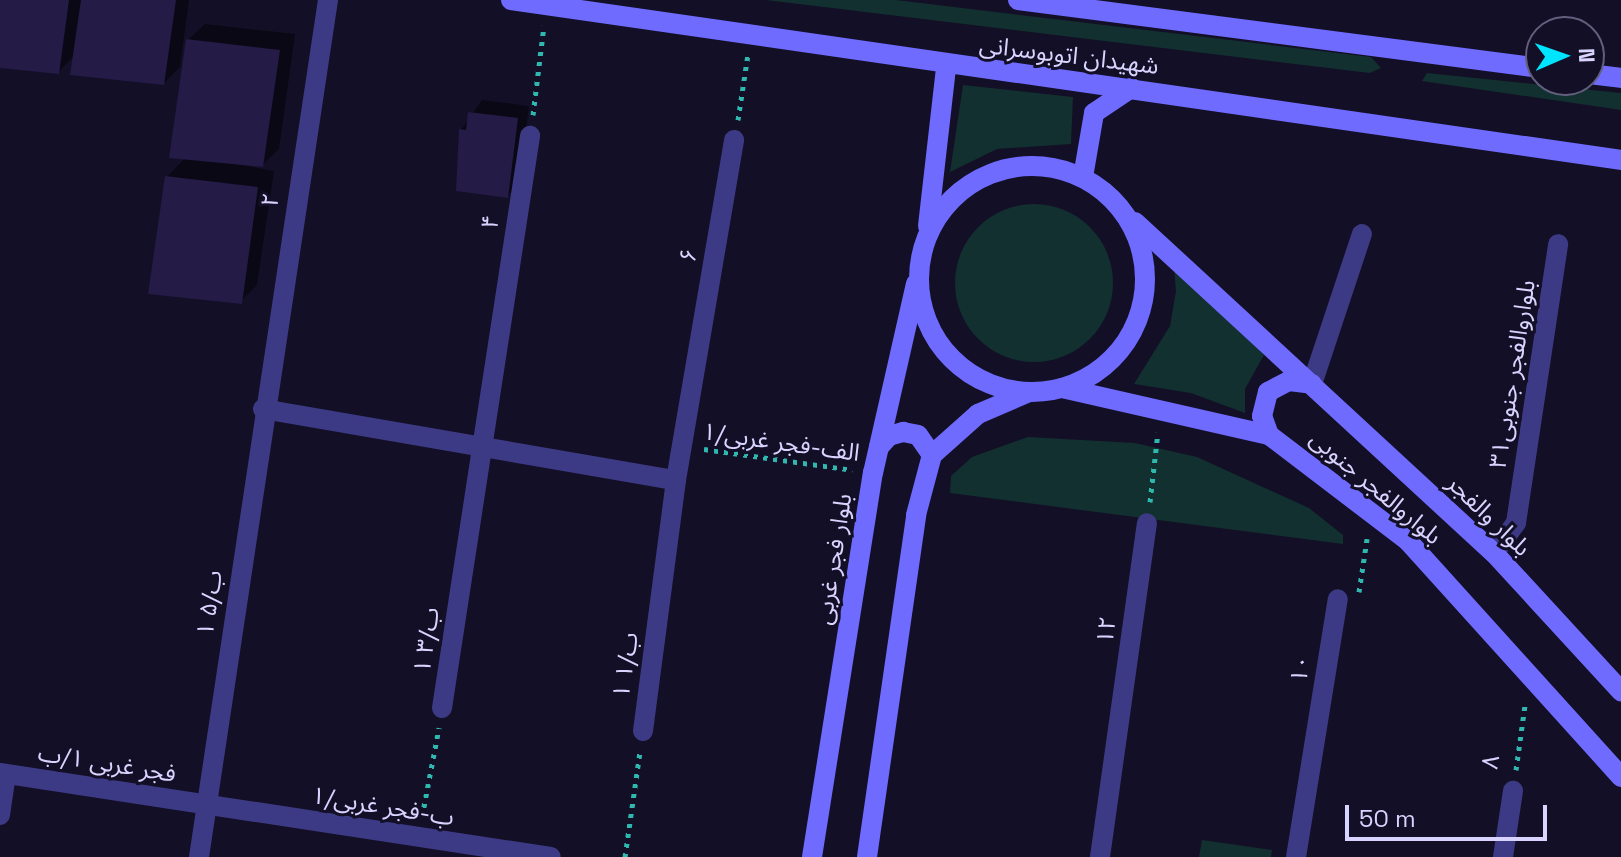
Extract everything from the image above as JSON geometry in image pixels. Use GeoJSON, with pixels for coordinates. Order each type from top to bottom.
{"type":"FeatureCollection","features":[{"type":"Feature","properties":{"kind":"main road","name":"شهیدان اتوبوسرانی"},"geometry":{"type":"LineString","coordinates":[[511,0],[946,67],[1131,88],[1621,160]]}},
{"type":"Feature","properties":{"kind":"main road","name":"شهیدان اتوبوسرانی"},"geometry":{"type":"LineString","coordinates":[[1018,0],[1525,66]]}},
{"type":"Feature","properties":{"kind":"main road"},"geometry":{"type":"LineString","coordinates":[[946,67],[927,238],[919,273],[923,308],[937,341],[961,368],[992,385],[1027,393]]}},
{"type":"Feature","properties":{"kind":"main road"},"geometry":{"type":"LineString","coordinates":[[1083,177],[1094,113],[1131,88]]}},
{"type":"Feature","properties":{"kind":"main road"},"geometry":{"type":"LineString","coordinates":[[867,857],[916,515],[932,455],[978,414],[1027,393],[1062,388],[1095,374],[1121,350],[1139,318],[1144,271],[1141,247],[1126,215],[1083,177],[1054,167],[1022,165],[992,173],[953,199],[927,238]]}},
{"type":"Feature","properties":{"kind":"main road","name":"بلوار والفجر"},"geometry":{"type":"LineString","coordinates":[[1126,215],[1494,553],[1621,691]]}},
{"type":"Feature","properties":{"kind":"main road","name":"بلوار فجر غربی"},"geometry":{"type":"LineString","coordinates":[[812,857],[873,473],[919,273]]}},
{"type":"Feature","properties":{"kind":"main road"},"geometry":{"type":"LineString","coordinates":[[1269,435],[1262,416],[1268,392],[1289,381],[1312,384]]}},
{"type":"Feature","properties":{"kind":"main road","name":"بلواروالفجر جنوبی"},"geometry":{"type":"LineString","coordinates":[[1062,388],[1269,435],[1408,541],[1621,777]]}},
{"type":"Feature","properties":{"kind":"main road"},"geometry":{"type":"LineString","coordinates":[[879,447],[889,436],[918,435],[932,455]]}},
{"type":"Feature","properties":{"kind":"street","name":"۲"},"geometry":{"type":"LineString","coordinates":[[263,409],[328,0]]}},
{"type":"Feature","properties":{"kind":"street","name":"۴"},"geometry":{"type":"LineString","coordinates":[[479,446],[530,136]]}},
{"type":"Feature","properties":{"kind":"street","name":"۶"},"geometry":{"type":"LineString","coordinates":[[676,480],[734,140]]}},
{"type":"Feature","properties":{"kind":"street"},"geometry":{"type":"LineString","coordinates":[[1312,384],[1362,234]]}},
{"type":"Feature","properties":{"kind":"street","name":"بلواروالفجر جنوبی۳۱"},"geometry":{"type":"LineString","coordinates":[[1494,553],[1516,523],[1558,244]]}},
{"type":"Feature","properties":{"kind":"street"},"geometry":{"type":"LineString","coordinates":[[263,409],[676,480]]}},
{"type":"Feature","properties":{"kind":"street","name":"۱ ب/۵"},"geometry":{"type":"LineString","coordinates":[[199,857],[263,409]]}},
{"type":"Feature","properties":{"kind":"street","name":"۱ ب/۳"},"geometry":{"type":"LineString","coordinates":[[442,708],[479,446]]}},
{"type":"Feature","properties":{"kind":"street","name":"۱ ب/۱"},"geometry":{"type":"LineString","coordinates":[[643,731],[676,480]]}},
{"type":"Feature","properties":{"kind":"street","name":"۱۲"},"geometry":{"type":"LineString","coordinates":[[1100,857],[1147,523]]}},
{"type":"Feature","properties":{"kind":"street","name":"۱۰"},"geometry":{"type":"LineString","coordinates":[[1296,857],[1338,599]]}},
{"type":"Feature","properties":{"kind":"street"},"geometry":{"type":"LineString","coordinates":[[0,815],[3,774]]}},
{"type":"Feature","properties":{"kind":"street","name":"فجر غربی ۱/ب"},"geometry":{"type":"LineString","coordinates":[[3,774],[206,805]]}},
{"type":"Feature","properties":{"kind":"street","name":"۸"},"geometry":{"type":"LineString","coordinates":[[1503,857],[1513,791]]}},
{"type":"Feature","properties":{"kind":"street","name":"۱/ب-فجر غربی"},"geometry":{"type":"LineString","coordinates":[[206,805],[551,857]]}},
{"type":"Feature","properties":{"kind":"path"},"geometry":{"type":"LineString","coordinates":[[530,136],[546,5]]}},
{"type":"Feature","properties":{"kind":"path"},"geometry":{"type":"LineString","coordinates":[[734,140],[751,37]]}},
{"type":"Feature","properties":{"kind":"path"},"geometry":{"type":"LineString","coordinates":[[1147,523],[1160,409]]}},
{"type":"Feature","properties":{"kind":"path","name":"۱/الف-فجر غربی"},"geometry":{"type":"LineString","coordinates":[[683,446],[873,473]]}},
{"type":"Feature","properties":{"kind":"path"},"geometry":{"type":"LineString","coordinates":[[1338,599],[1358,601],[1371,511]]}},
{"type":"Feature","properties":{"kind":"path","name":"۸"},"geometry":{"type":"LineString","coordinates":[[1513,791],[1530,675]]}},
{"type":"Feature","properties":{"kind":"path","name":"۱ ب/۳"},"geometry":{"type":"LineString","coordinates":[[418,839],[442,708]]}},
{"type":"Feature","properties":{"kind":"path","name":"۱ ب/۱"},"geometry":{"type":"LineString","coordinates":[[625,857],[643,731]]}},
{"type":"Feature","properties":{"kind":"green space"},"geometry":{"type":"Polygon","coordinates":[[[766,0],[896,0],[1371,57],[1381,68],[1370,73],[766,0]]]}},
{"type":"Feature","properties":{"kind":"green space"},"geometry":{"type":"Polygon","coordinates":[[[1427,73],[1525,83],[1525,96],[1605,96],[1605,91],[1621,93],[1621,110],[1422,81],[1427,73]]]}},
{"type":"Feature","properties":{"kind":"green space"},"geometry":{"type":"Polygon","coordinates":[[[963,85],[1073,97],[1071,144],[997,149],[950,172],[963,85]]]}},
{"type":"Feature","properties":{"kind":"green space"},"geometry":{"type":"Polygon","coordinates":[[[1034,204],[1064,210],[1090,227],[1107,253],[1113,283],[1107,313],[1090,339],[1064,356],[1034,362],[1004,356],[978,339],[961,313],[955,283],[961,253],[978,227],[1004,210],[1034,204]]]}},
{"type":"Feature","properties":{"kind":"green space"},"geometry":{"type":"Polygon","coordinates":[[[1173,256],[1264,355],[1245,389],[1245,413],[1191,393],[1134,384],[1170,326],[1176,291],[1173,256]]]}},
{"type":"Feature","properties":{"kind":"green space"},"geometry":{"type":"Polygon","coordinates":[[[1028,437],[1135,443],[1197,457],[1309,508],[1343,535],[1343,544],[950,493],[951,476],[972,457],[1028,437]]]}},
{"type":"Feature","properties":{"kind":"green space"},"geometry":{"type":"Polygon","coordinates":[[[1202,840],[1272,850],[1271,857],[1199,857],[1202,840]]]}},
{"type":"Feature","properties":{"kind":"building"},"geometry":{"type":"Polygon","coordinates":[[[0,0],[69,0],[59,74],[0,68],[0,0]]]}},
{"type":"Feature","properties":{"kind":"building"},"geometry":{"type":"Polygon","coordinates":[[[81,0],[176,0],[164,85],[70,75],[81,0]]]}},
{"type":"Feature","properties":{"kind":"building"},"geometry":{"type":"Polygon","coordinates":[[[186,39],[280,50],[263,167],[169,158],[186,39]]]}},
{"type":"Feature","properties":{"kind":"building"},"geometry":{"type":"Polygon","coordinates":[[[468,112],[518,118],[508,198],[456,191],[459,129],[466,130],[468,112]]]}},
{"type":"Feature","properties":{"kind":"building"},"geometry":{"type":"Polygon","coordinates":[[[165,176],[258,187],[242,304],[148,294],[165,176]]]}}]}
